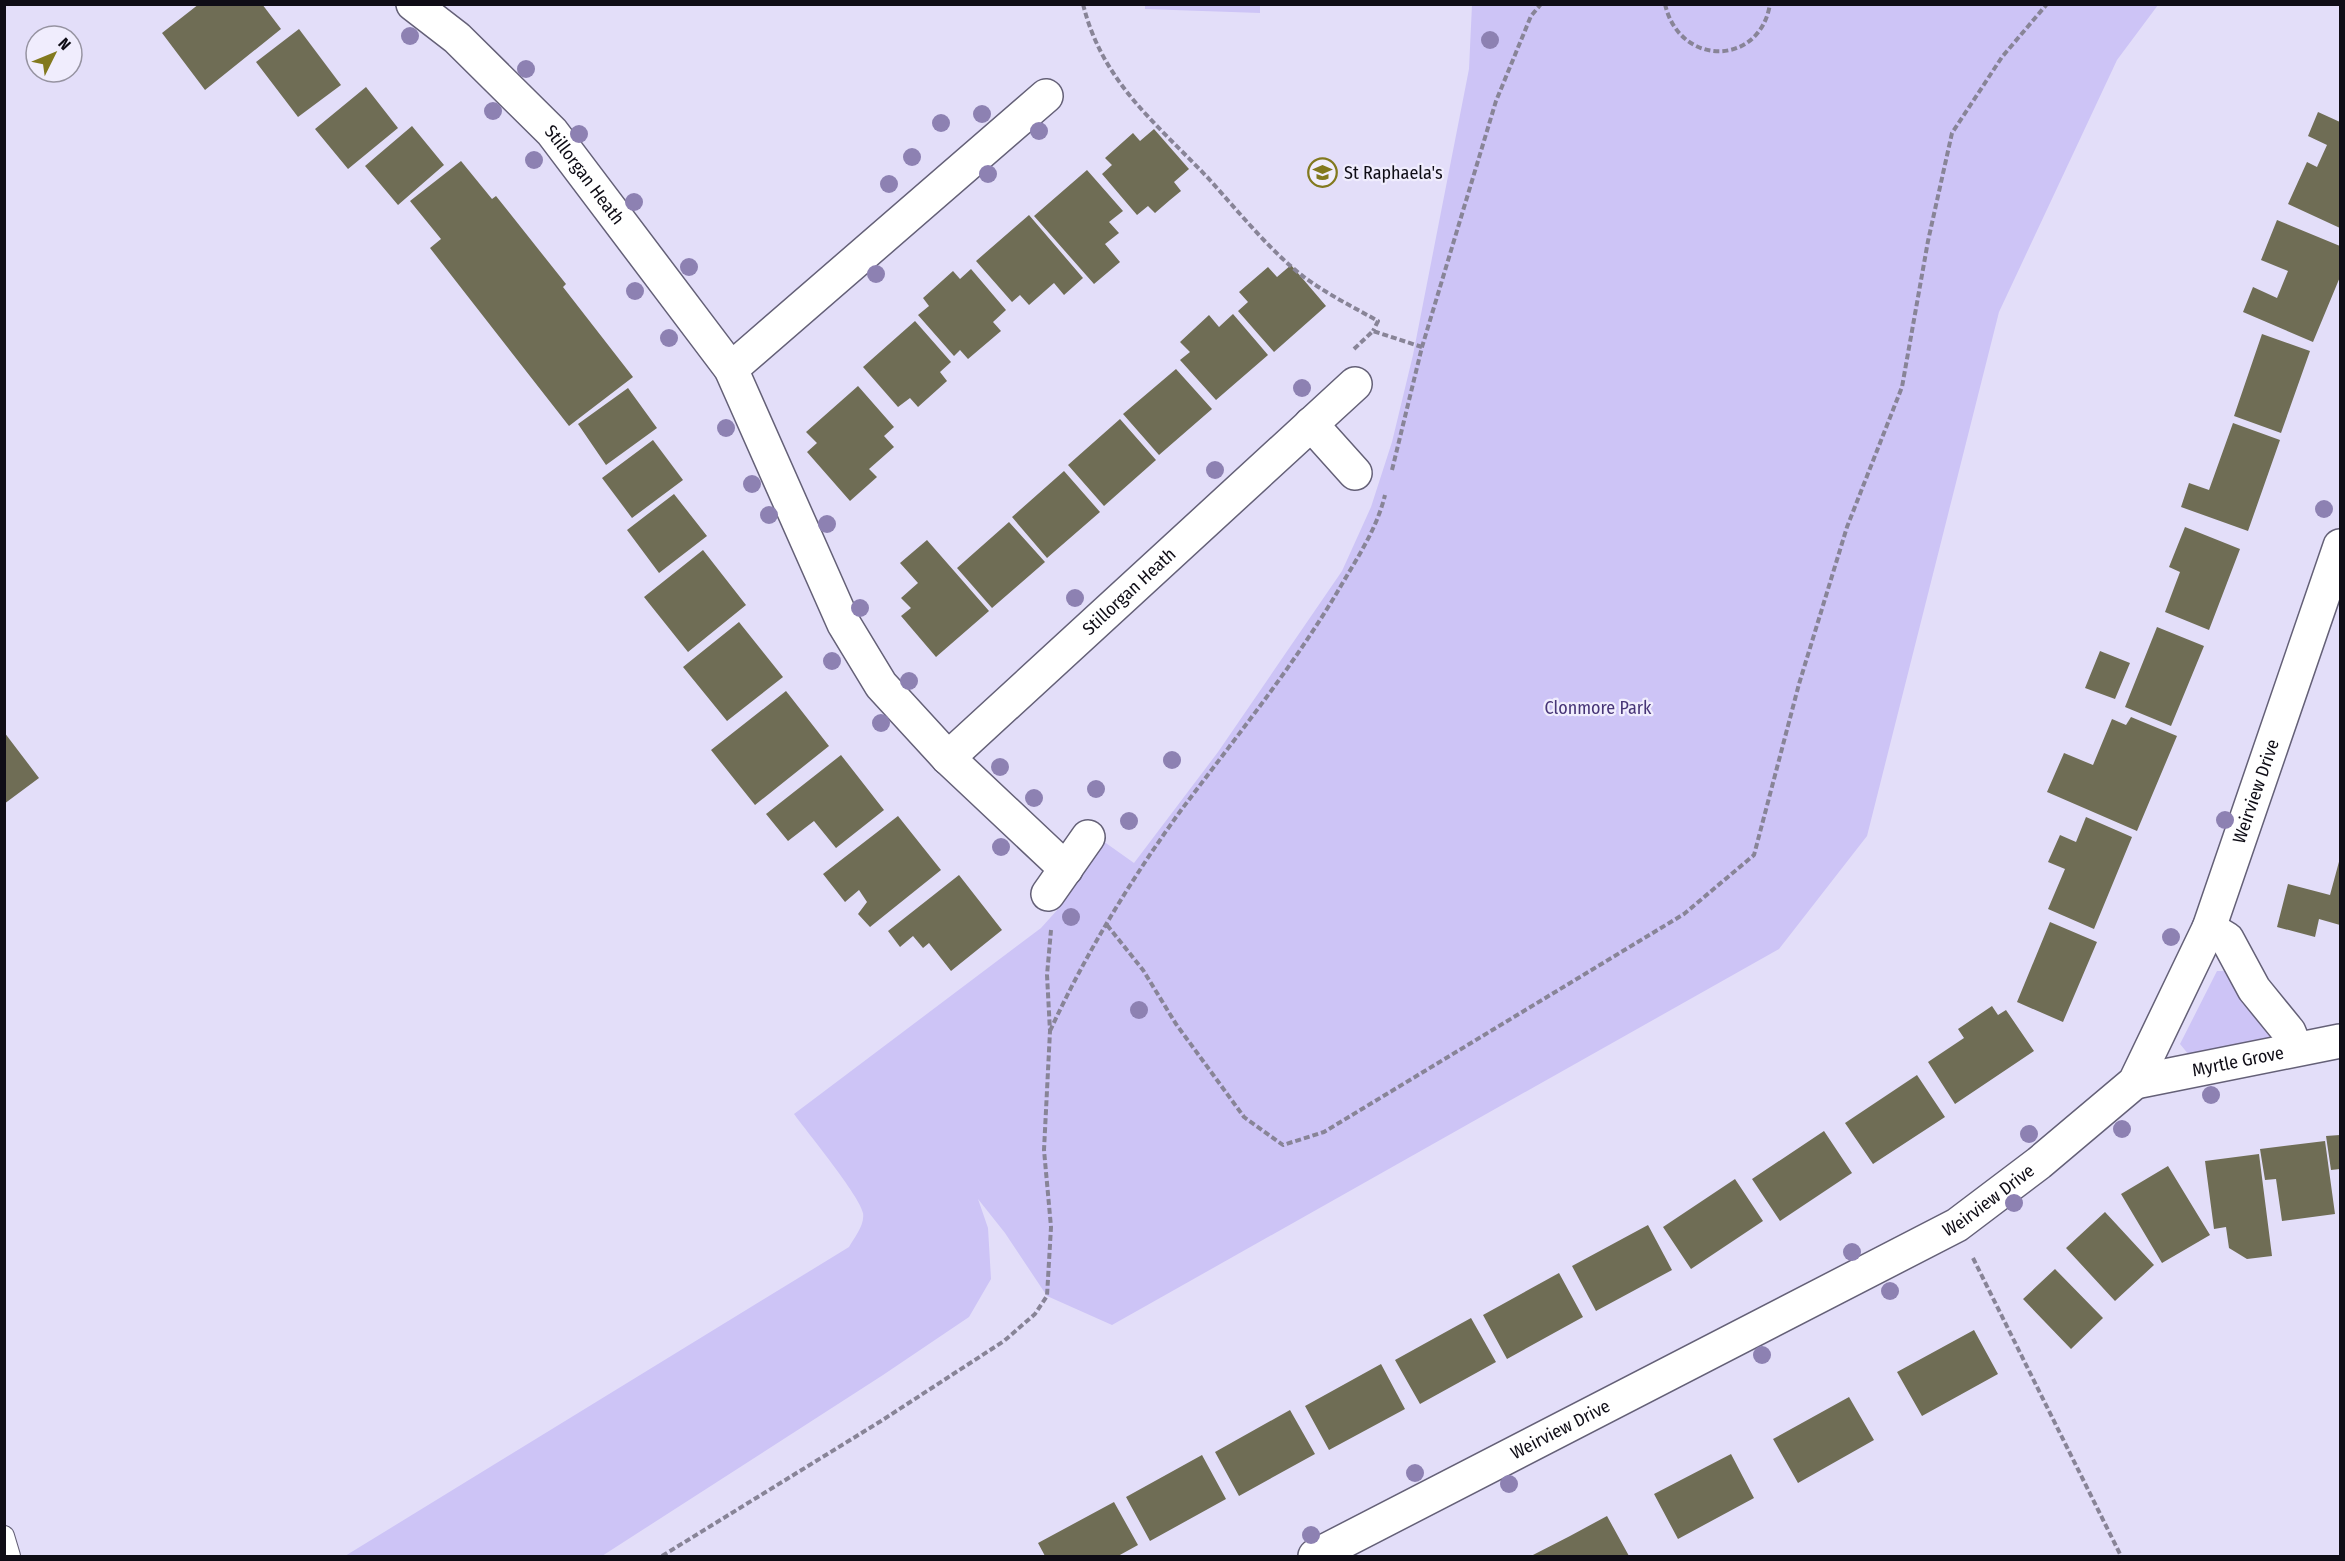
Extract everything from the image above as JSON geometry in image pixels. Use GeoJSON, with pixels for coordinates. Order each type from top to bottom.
{"type":"FeatureCollection","features":[{"type":"Feature","properties":{"kind":"street","name":"Stillorgan Heath"},"geometry":{"type":"LineString","coordinates":[[413,4],[457,38],[552,132],[731,369],[844,624],[881,685],[1057,882]]}},
{"type":"Feature","properties":{"kind":"street"},"geometry":{"type":"LineString","coordinates":[[731,369],[1046,96]]}},
{"type":"Feature","properties":{"kind":"street","name":"Stillorgan Heath"},"geometry":{"type":"LineString","coordinates":[[948,758],[1355,384]]}},
{"type":"Feature","properties":{"kind":"street"},"geometry":{"type":"LineString","coordinates":[[1311,424],[1356,472]]}},
{"type":"Feature","properties":{"kind":"street","name":"Weirview Drive"},"geometry":{"type":"LineString","coordinates":[[1314,1557],[1957,1225],[2039,1163],[2135,1082],[2209,928],[2340,546]]}},
{"type":"Feature","properties":{"kind":"street"},"geometry":{"type":"LineString","coordinates":[[1057,882],[1088,837]]}},
{"type":"Feature","properties":{"kind":"street"},"geometry":{"type":"LineString","coordinates":[[2209,928],[2227,939],[2254,989],[2289,1032],[2296,1049]]}},
{"type":"Feature","properties":{"kind":"street","name":"Myrtle Grove"},"geometry":{"type":"LineString","coordinates":[[2135,1082],[2340,1041]]}},
{"type":"Feature","properties":{"kind":"lane"},"geometry":{"type":"LineString","coordinates":[[4,1536],[10,1557]]}},
{"type":"Feature","properties":{"kind":"path"},"geometry":{"type":"LineString","coordinates":[[1083,4],[1098,50],[1120,85],[1239,213],[1302,275],[1322,290],[1378,321],[1373,331]]}},
{"type":"Feature","properties":{"kind":"path"},"geometry":{"type":"LineString","coordinates":[[1391,471],[1422,347],[1496,101],[1531,16],[1541,4]]}},
{"type":"Feature","properties":{"kind":"path"},"geometry":{"type":"LineString","coordinates":[[1665,4],[1668,19],[1678,34],[1693,46],[1711,51],[1729,51],[1746,44],[1760,31],[1769,15],[1770,4]]}},
{"type":"Feature","properties":{"kind":"path"},"geometry":{"type":"LineString","coordinates":[[1107,925],[1143,970],[1176,1024],[1245,1117],[1283,1145],[1324,1132],[1684,914],[1754,855],[1799,684],[1847,527],[1902,387],[1928,241],[1952,133],[2002,57],[2047,4]]}},
{"type":"Feature","properties":{"kind":"path"},"geometry":{"type":"LineString","coordinates":[[1050,1031],[1075,977],[1179,814],[1263,703],[1321,621],[1373,533],[1386,491]]}},
{"type":"Feature","properties":{"kind":"path"},"geometry":{"type":"LineString","coordinates":[[663,1557],[1004,1341],[1035,1314],[1047,1296],[1051,1227],[1044,1150],[1050,1031],[1047,975],[1052,932],[1035,906],[1057,882]]}},
{"type":"Feature","properties":{"kind":"path"},"geometry":{"type":"LineString","coordinates":[[1957,1225],[2121,1557]]}},
{"type":"Feature","properties":{"kind":"green space"},"geometry":{"type":"Polygon","coordinates":[[[1145,5],[1260,5],[1260,13],[1145,9],[1145,5]]]}},
{"type":"Feature","properties":{"kind":"green space","name":"Clonmore Park"},"geometry":{"type":"Polygon","coordinates":[[[1472,5],[2158,5],[2117,60],[1999,312],[1867,836],[1779,949],[1112,1325],[1047,1296],[1005,1233],[978,1199],[988,1228],[991,1279],[969,1317],[602,1556],[345,1556],[849,1247],[862,1222],[863,1213],[860,1205],[794,1114],[1041,928],[1059,908],[1103,841],[1134,863],[1218,752],[1342,571],[1371,507],[1392,442],[1413,355],[1469,69],[1472,5]]]}},
{"type":"Feature","properties":{"kind":"green space"},"geometry":{"type":"Polygon","coordinates":[[[2217,971],[2224,971],[2243,1004],[2274,1037],[2189,1055],[2180,1044],[2217,971]]]}},
{"type":"Feature","properties":{"kind":"building"},"geometry":{"type":"Polygon","coordinates":[[[199,4],[262,4],[281,29],[205,90],[162,33],[199,4]]]}},
{"type":"Feature","properties":{"kind":"building"},"geometry":{"type":"Polygon","coordinates":[[[299,29],[341,85],[298,117],[256,62],[299,29]]]}},
{"type":"Feature","properties":{"kind":"building"},"geometry":{"type":"Polygon","coordinates":[[[366,87],[398,128],[348,169],[315,129],[366,87]]]}},
{"type":"Feature","properties":{"kind":"building"},"geometry":{"type":"Polygon","coordinates":[[[2318,112],[2340,122],[2340,228],[2288,204],[2307,162],[2317,167],[2327,145],[2308,136],[2318,112]]]}},
{"type":"Feature","properties":{"kind":"building"},"geometry":{"type":"Polygon","coordinates":[[[412,126],[444,165],[398,205],[365,166],[412,126]]]}},
{"type":"Feature","properties":{"kind":"building"},"geometry":{"type":"Polygon","coordinates":[[[1154,129],[1189,169],[1174,182],[1181,191],[1155,213],[1148,206],[1137,215],[1102,174],[1112,165],[1105,158],[1133,133],[1140,141],[1154,129]]]}},
{"type":"Feature","properties":{"kind":"building"},"geometry":{"type":"Polygon","coordinates":[[[461,161],[492,199],[496,196],[566,284],[563,287],[633,377],[569,426],[430,248],[441,239],[410,201],[461,161]]]}},
{"type":"Feature","properties":{"kind":"building"},"geometry":{"type":"Polygon","coordinates":[[[1087,170],[1123,211],[1109,222],[1119,233],[1105,244],[1120,262],[1094,284],[1034,216],[1087,170]]]}},
{"type":"Feature","properties":{"kind":"building"},"geometry":{"type":"Polygon","coordinates":[[[1029,215],[1083,278],[1064,295],[1054,283],[1029,305],[1020,295],[1012,302],[976,261],[1029,215]]]}},
{"type":"Feature","properties":{"kind":"building"},"geometry":{"type":"Polygon","coordinates":[[[2277,220],[2340,246],[2340,277],[2313,342],[2243,312],[2253,287],[2277,298],[2288,271],[2261,260],[2277,220]]]}},
{"type":"Feature","properties":{"kind":"building"},"geometry":{"type":"Polygon","coordinates":[[[1291,265],[1326,306],[1274,352],[1238,311],[1248,302],[1239,292],[1268,267],[1277,277],[1291,265]]]}},
{"type":"Feature","properties":{"kind":"building"},"geometry":{"type":"Polygon","coordinates":[[[971,269],[1006,310],[993,322],[1001,331],[968,359],[960,350],[954,356],[918,315],[929,306],[923,298],[953,271],[960,279],[971,269]]]}},
{"type":"Feature","properties":{"kind":"building"},"geometry":{"type":"Polygon","coordinates":[[[1233,314],[1268,355],[1216,400],[1180,360],[1190,352],[1180,342],[1209,315],[1219,327],[1233,314]]]}},
{"type":"Feature","properties":{"kind":"building"},"geometry":{"type":"Polygon","coordinates":[[[915,321],[951,362],[940,372],[947,381],[918,407],[910,398],[898,407],[863,367],[915,321]]]}},
{"type":"Feature","properties":{"kind":"building"},"geometry":{"type":"Polygon","coordinates":[[[2262,334],[2310,351],[2281,433],[2234,416],[2262,334]]]}},
{"type":"Feature","properties":{"kind":"building"},"geometry":{"type":"Polygon","coordinates":[[[1176,369],[1212,409],[1159,455],[1123,414],[1176,369]]]}},
{"type":"Feature","properties":{"kind":"building"},"geometry":{"type":"Polygon","coordinates":[[[858,386],[894,427],[884,436],[894,447],[869,469],[877,477],[850,501],[807,452],[817,443],[806,432],[858,386]]]}},
{"type":"Feature","properties":{"kind":"building"},"geometry":{"type":"Polygon","coordinates":[[[628,388],[657,428],[606,465],[578,424],[628,388]]]}},
{"type":"Feature","properties":{"kind":"building"},"geometry":{"type":"Polygon","coordinates":[[[1120,419],[1156,460],[1104,506],[1068,465],[1120,419]]]}},
{"type":"Feature","properties":{"kind":"building"},"geometry":{"type":"Polygon","coordinates":[[[2233,423],[2280,440],[2248,531],[2181,507],[2189,483],[2209,490],[2233,423]]]}},
{"type":"Feature","properties":{"kind":"building"},"geometry":{"type":"Polygon","coordinates":[[[653,440],[683,480],[632,518],[602,478],[653,440]]]}},
{"type":"Feature","properties":{"kind":"building"},"geometry":{"type":"Polygon","coordinates":[[[1064,471],[1100,512],[1047,558],[1012,517],[1064,471]]]}},
{"type":"Feature","properties":{"kind":"building"},"geometry":{"type":"Polygon","coordinates":[[[674,494],[707,536],[659,573],[627,530],[674,494]]]}},
{"type":"Feature","properties":{"kind":"building"},"geometry":{"type":"Polygon","coordinates":[[[1009,522],[1045,562],[992,608],[957,568],[1009,522]]]}},
{"type":"Feature","properties":{"kind":"building"},"geometry":{"type":"Polygon","coordinates":[[[2185,527],[2240,549],[2209,630],[2165,612],[2180,572],[2169,567],[2185,527]]]}},
{"type":"Feature","properties":{"kind":"building"},"geometry":{"type":"Polygon","coordinates":[[[927,540],[989,611],[936,657],[901,616],[911,608],[901,598],[918,583],[900,563],[927,540]]]}},
{"type":"Feature","properties":{"kind":"building"},"geometry":{"type":"Polygon","coordinates":[[[703,550],[746,605],[688,652],[644,597],[703,550]]]}},
{"type":"Feature","properties":{"kind":"building"},"geometry":{"type":"Polygon","coordinates":[[[739,622],[783,677],[727,721],[683,667],[739,622]]]}},
{"type":"Feature","properties":{"kind":"building"},"geometry":{"type":"Polygon","coordinates":[[[2157,627],[2204,646],[2171,726],[2125,707],[2157,627]]]}},
{"type":"Feature","properties":{"kind":"building"},"geometry":{"type":"Polygon","coordinates":[[[2100,651],[2130,663],[2115,699],[2085,688],[2100,651]]]}},
{"type":"Feature","properties":{"kind":"building"},"geometry":{"type":"Polygon","coordinates":[[[786,691],[829,746],[755,805],[711,750],[786,691]]]}},
{"type":"Feature","properties":{"kind":"building"},"geometry":{"type":"Polygon","coordinates":[[[2131,717],[2177,736],[2137,831],[2047,792],[2064,753],[2093,765],[2112,719],[2126,725],[2131,717]]]}},
{"type":"Feature","properties":{"kind":"building"},"geometry":{"type":"Polygon","coordinates":[[[4,732],[39,778],[4,804],[4,732]]]}},
{"type":"Feature","properties":{"kind":"building"},"geometry":{"type":"Polygon","coordinates":[[[841,755],[884,810],[836,848],[814,821],[788,841],[766,814],[841,755]]]}},
{"type":"Feature","properties":{"kind":"building"},"geometry":{"type":"Polygon","coordinates":[[[898,816],[941,870],[870,927],[858,914],[867,902],[859,890],[845,902],[823,874],[898,816]]]}},
{"type":"Feature","properties":{"kind":"building"},"geometry":{"type":"Polygon","coordinates":[[[2086,817],[2132,837],[2094,929],[2048,909],[2065,869],[2048,862],[2060,835],[2076,842],[2086,817]]]}},
{"type":"Feature","properties":{"kind":"building"},"geometry":{"type":"Polygon","coordinates":[[[2340,858],[2340,925],[2319,919],[2315,937],[2277,927],[2288,884],[2330,895],[2340,858]]]}},
{"type":"Feature","properties":{"kind":"building"},"geometry":{"type":"Polygon","coordinates":[[[959,875],[1002,930],[951,971],[929,943],[923,948],[913,936],[900,947],[888,931],[959,875]]]}},
{"type":"Feature","properties":{"kind":"building"},"geometry":{"type":"Polygon","coordinates":[[[2050,922],[2097,942],[2063,1022],[2017,1002],[2050,922]]]}},
{"type":"Feature","properties":{"kind":"building"},"geometry":{"type":"Polygon","coordinates":[[[1992,1006],[1998,1015],[2006,1010],[2034,1051],[1955,1104],[1928,1062],[1964,1038],[1958,1029],[1992,1006]]]}},
{"type":"Feature","properties":{"kind":"building"},"geometry":{"type":"Polygon","coordinates":[[[1917,1075],[1945,1117],[1873,1164],[1845,1123],[1917,1075]]]}},
{"type":"Feature","properties":{"kind":"building"},"geometry":{"type":"Polygon","coordinates":[[[1824,1131],[1852,1173],[1780,1221],[1752,1179],[1824,1131]]]}},
{"type":"Feature","properties":{"kind":"building"},"geometry":{"type":"Polygon","coordinates":[[[2340,1135],[2340,1169],[2331,1170],[2326,1136],[2340,1135]]]}},
{"type":"Feature","properties":{"kind":"building"},"geometry":{"type":"Polygon","coordinates":[[[2325,1141],[2335,1214],[2282,1221],[2276,1179],[2265,1180],[2260,1149],[2325,1141]]]}},
{"type":"Feature","properties":{"kind":"building"},"geometry":{"type":"Polygon","coordinates":[[[2259,1154],[2272,1256],[2247,1259],[2229,1248],[2226,1227],[2214,1229],[2205,1161],[2259,1154]]]}},
{"type":"Feature","properties":{"kind":"building"},"geometry":{"type":"Polygon","coordinates":[[[2168,1166],[2210,1235],[2162,1263],[2121,1194],[2168,1166]]]}},
{"type":"Feature","properties":{"kind":"building"},"geometry":{"type":"Polygon","coordinates":[[[1735,1179],[1763,1221],[1691,1269],[1663,1227],[1735,1179]]]}},
{"type":"Feature","properties":{"kind":"building"},"geometry":{"type":"Polygon","coordinates":[[[2105,1212],[2154,1265],[2115,1301],[2066,1248],[2105,1212]]]}},
{"type":"Feature","properties":{"kind":"building"},"geometry":{"type":"Polygon","coordinates":[[[1648,1225],[1672,1270],[1596,1311],[1572,1266],[1648,1225]]]}},
{"type":"Feature","properties":{"kind":"building"},"geometry":{"type":"Polygon","coordinates":[[[2055,1269],[2103,1318],[2071,1349],[2023,1299],[2055,1269]]]}},
{"type":"Feature","properties":{"kind":"building"},"geometry":{"type":"Polygon","coordinates":[[[1559,1273],[1583,1317],[1507,1359],[1483,1315],[1559,1273]]]}},
{"type":"Feature","properties":{"kind":"building"},"geometry":{"type":"Polygon","coordinates":[[[1471,1318],[1496,1362],[1420,1404],[1395,1360],[1471,1318]]]}},
{"type":"Feature","properties":{"kind":"building"},"geometry":{"type":"Polygon","coordinates":[[[1974,1330],[1998,1374],[1922,1416],[1897,1372],[1974,1330]]]}},
{"type":"Feature","properties":{"kind":"building"},"geometry":{"type":"Polygon","coordinates":[[[1381,1364],[1405,1409],[1329,1450],[1305,1406],[1381,1364]]]}},
{"type":"Feature","properties":{"kind":"building"},"geometry":{"type":"Polygon","coordinates":[[[1849,1397],[1874,1440],[1798,1483],[1773,1439],[1849,1397]]]}},
{"type":"Feature","properties":{"kind":"building"},"geometry":{"type":"Polygon","coordinates":[[[1290,1410],[1315,1454],[1239,1496],[1215,1452],[1290,1410]]]}},
{"type":"Feature","properties":{"kind":"building"},"geometry":{"type":"Polygon","coordinates":[[[1731,1454],[1754,1498],[1678,1539],[1654,1494],[1731,1454]]]}},
{"type":"Feature","properties":{"kind":"building"},"geometry":{"type":"Polygon","coordinates":[[[1202,1455],[1226,1499],[1150,1541],[1126,1497],[1202,1455]]]}},
{"type":"Feature","properties":{"kind":"building"},"geometry":{"type":"Polygon","coordinates":[[[1114,1502],[1138,1545],[1118,1556],[1045,1556],[1038,1543],[1114,1502]]]}},
{"type":"Feature","properties":{"kind":"building"},"geometry":{"type":"Polygon","coordinates":[[[1607,1516],[1629,1556],[1531,1556],[1570,1536],[1607,1516]]]}},
{"type":"Feature","properties":{"kind":"place","name":"St Raphaela's"},"geometry":{"type":"Point","coordinates":[1323,173]}}]}
